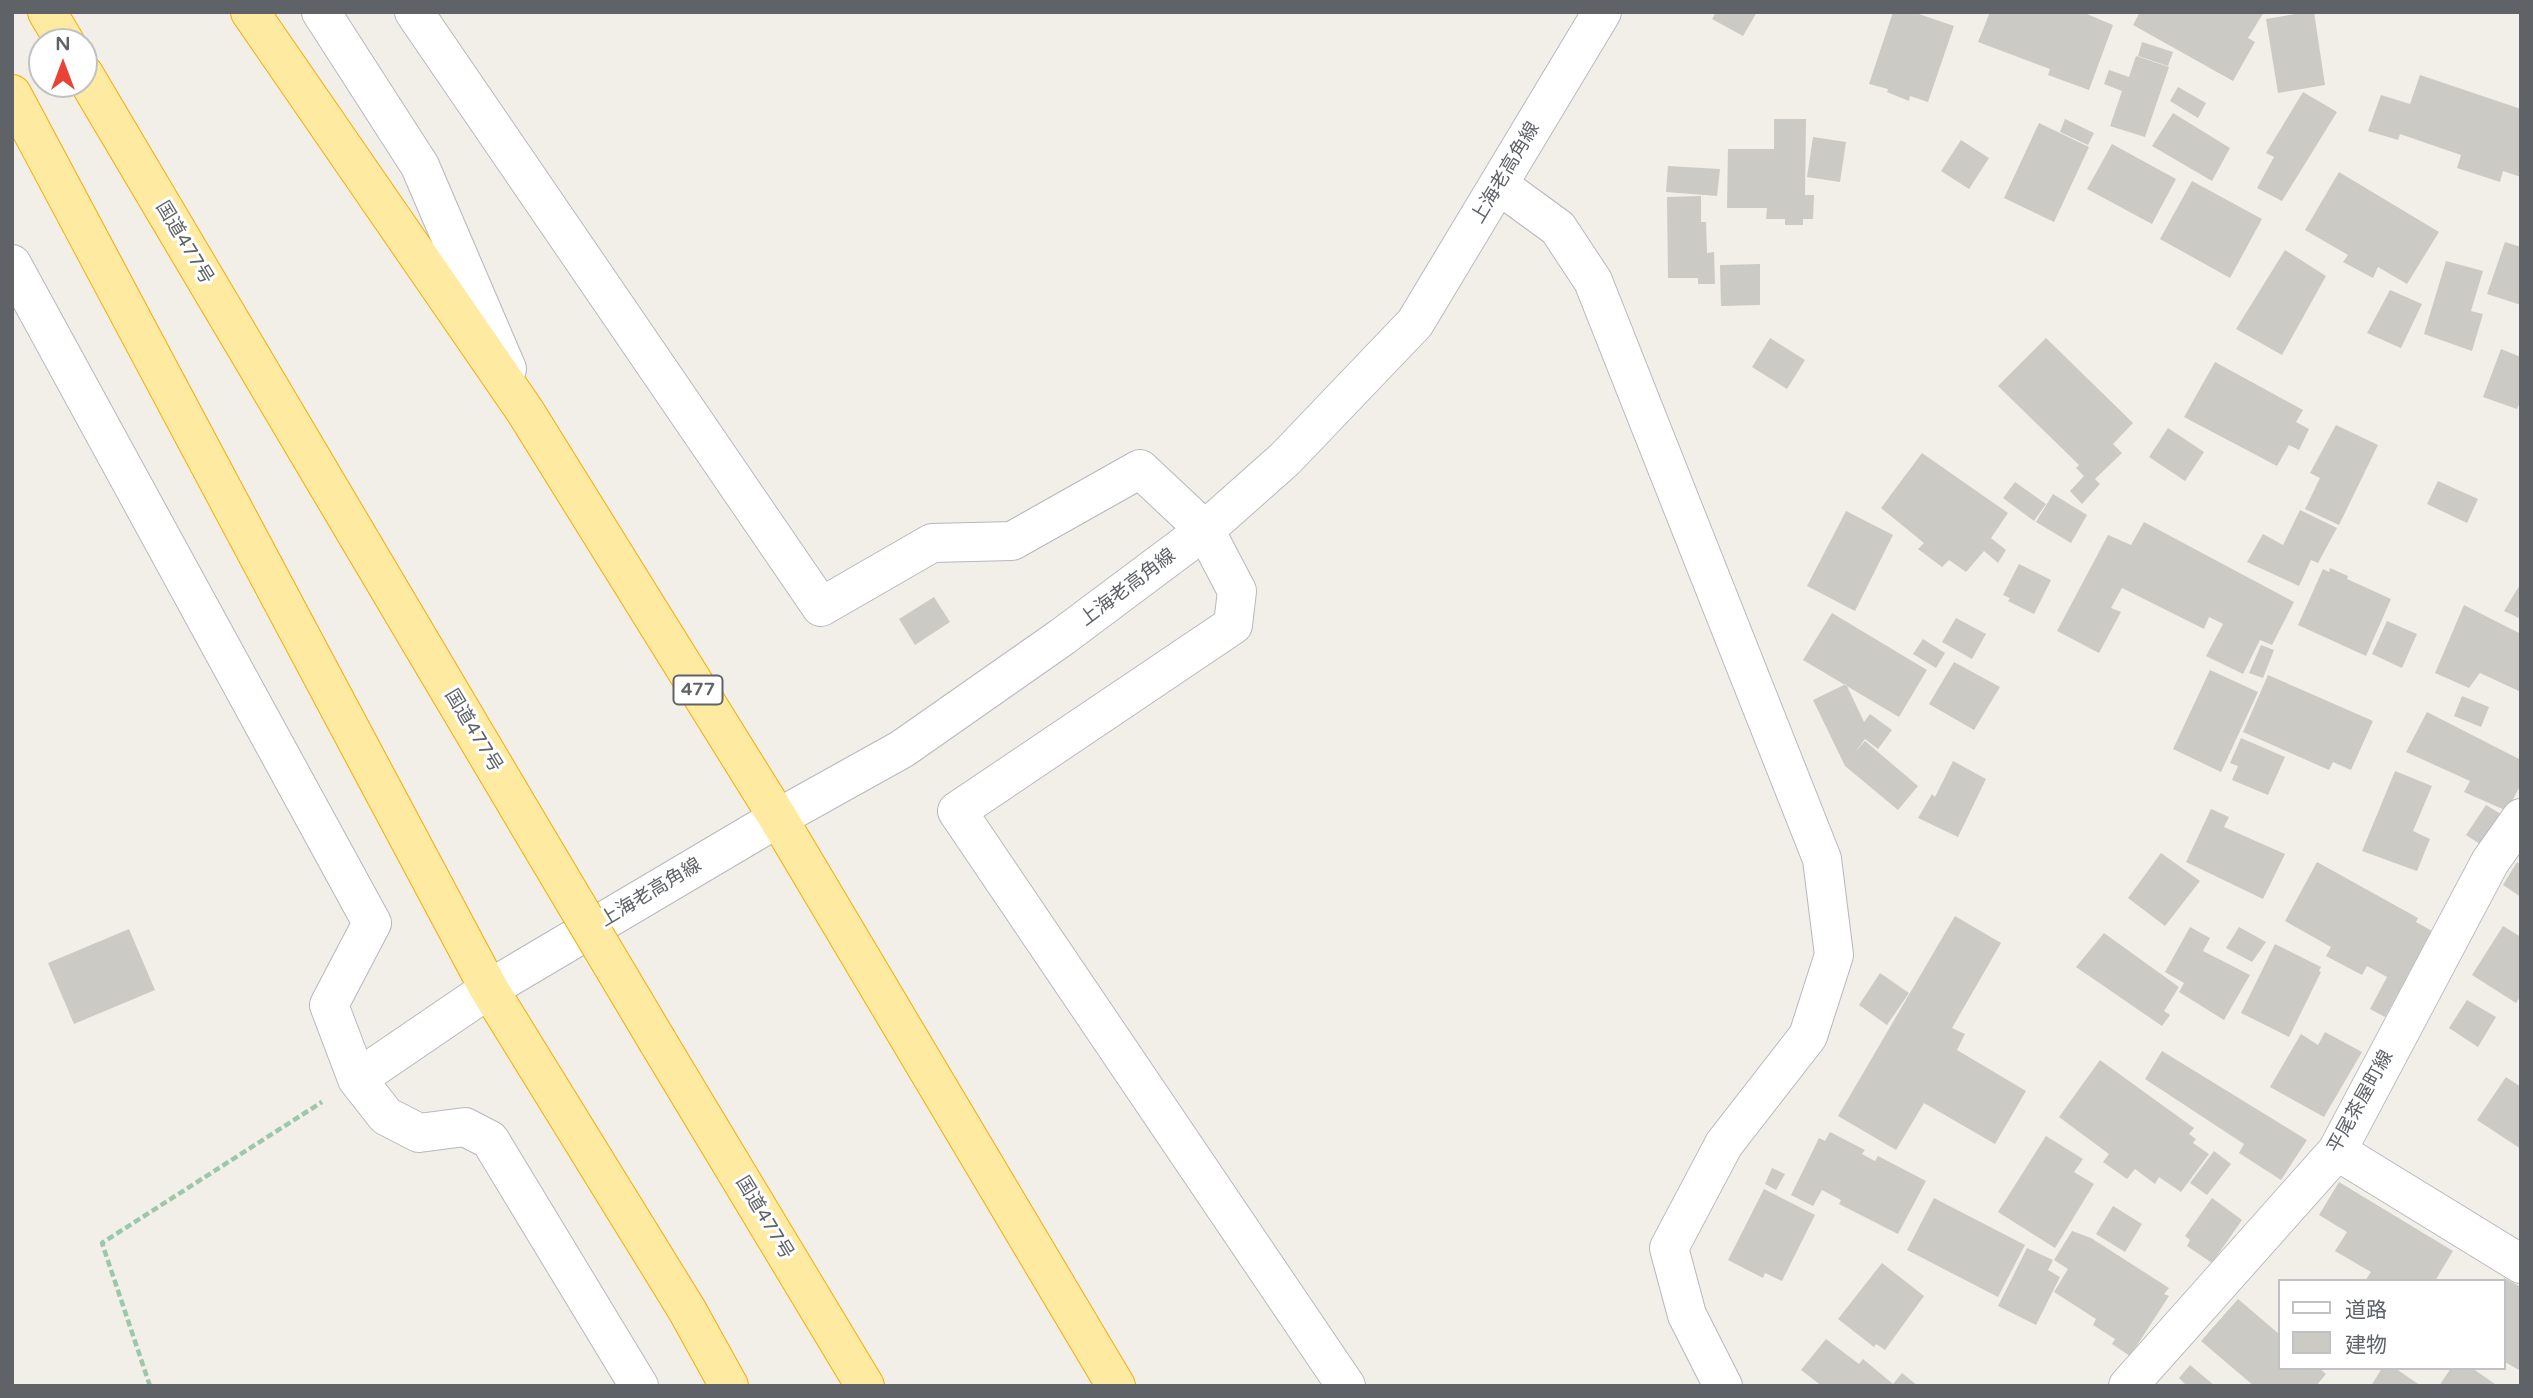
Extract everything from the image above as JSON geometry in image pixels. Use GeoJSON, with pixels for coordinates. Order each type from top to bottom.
{"type":"FeatureCollection","features":[{"type":"Feature","properties":{"kind":"highway"},"geometry":{"type":"LineString","coordinates":[[47,12],[57,28]]}},
{"type":"Feature","properties":{"kind":"highway","name":"477"},"geometry":{"type":"LineString","coordinates":[[250,12],[526,411],[778,818],[1116,1386]]}},
{"type":"Feature","properties":{"kind":"highway"},"geometry":{"type":"LineString","coordinates":[[12,94],[489,989],[687,1311],[729,1386]]}},
{"type":"Feature","properties":{"kind":"highway","name":"国道477号"},"geometry":{"type":"LineString","coordinates":[[98,98],[865,1386]]}},
{"type":"Feature","properties":{"kind":"street"},"geometry":{"type":"LineString","coordinates":[[321,12],[420,166],[526,411]]}},
{"type":"Feature","properties":{"kind":"street"},"geometry":{"type":"LineString","coordinates":[[414,12],[821,607],[932,544],[1012,541],[1140,469],[1205,530],[1237,591],[1233,625],[957,811],[1346,1386]]}},
{"type":"Feature","properties":{"kind":"street","name":"上海老高角線"},"geometry":{"type":"LineString","coordinates":[[357,1079],[489,989],[778,818],[902,750],[1205,530],[1285,459],[1415,323],[1602,12]]}},
{"type":"Feature","properties":{"kind":"street"},"geometry":{"type":"LineString","coordinates":[[1499,186],[1558,228],[1593,281],[1822,859],[1835,955],[1808,1036],[1724,1144],[1669,1248],[1687,1315],[1723,1386]]}},
{"type":"Feature","properties":{"kind":"street"},"geometry":{"type":"LineString","coordinates":[[12,264],[372,923],[329,1005],[357,1079],[386,1116],[419,1133],[465,1127],[490,1140],[639,1386]]}},
{"type":"Feature","properties":{"kind":"street","name":"平尾茶屋町線"},"geometry":{"type":"LineString","coordinates":[[2128,1386],[2337,1151],[2490,862],[2521,818]]}},
{"type":"Feature","properties":{"kind":"street"},"geometry":{"type":"LineString","coordinates":[[2337,1151],[2521,1264]]}},
{"type":"Feature","properties":{"kind":"path"},"geometry":{"type":"LineString","coordinates":[[150,1386],[102,1242],[357,1079]]}},
{"type":"Feature","properties":{"kind":"building"},"geometry":{"type":"Polygon","coordinates":[[[1716,12],[1757,12],[1743,36],[1712,19],[1716,12]]]}},
{"type":"Feature","properties":{"kind":"building"},"geometry":{"type":"Polygon","coordinates":[[[1893,12],[1913,12],[1954,26],[1928,102],[1910,96],[1909,101],[1887,92],[1888,89],[1869,84],[1893,12]]]}},
{"type":"Feature","properties":{"kind":"building"},"geometry":{"type":"Polygon","coordinates":[[[1990,12],[2082,12],[2113,25],[2089,90],[2048,75],[2050,69],[1978,42],[1990,12]]]}},
{"type":"Feature","properties":{"kind":"building"},"geometry":{"type":"Polygon","coordinates":[[[2140,12],[2264,12],[2248,38],[2255,42],[2233,81],[2133,25],[2140,12]]]}},
{"type":"Feature","properties":{"kind":"building"},"geometry":{"type":"Polygon","coordinates":[[[2314,12],[2325,85],[2278,93],[2266,19],[2314,12]]]}},
{"type":"Feature","properties":{"kind":"building"},"geometry":{"type":"Polygon","coordinates":[[[2142,42],[2173,52],[2168,66],[2138,56],[2142,42]]]}},
{"type":"Feature","properties":{"kind":"building"},"geometry":{"type":"Polygon","coordinates":[[[2136,56],[2169,67],[2145,137],[2110,126],[2122,91],[2104,84],[2109,70],[2129,77],[2136,56]]]}},
{"type":"Feature","properties":{"kind":"building"},"geometry":{"type":"Polygon","coordinates":[[[2420,75],[2521,109],[2521,177],[2503,171],[2500,182],[2457,168],[2461,155],[2400,134],[2398,140],[2368,131],[2381,95],[2410,104],[2420,75]]]}},
{"type":"Feature","properties":{"kind":"building"},"geometry":{"type":"Polygon","coordinates":[[[2178,87],[2206,103],[2198,118],[2170,101],[2178,87]]]}},
{"type":"Feature","properties":{"kind":"building"},"geometry":{"type":"Polygon","coordinates":[[[2303,92],[2337,112],[2282,201],[2257,188],[2274,157],[2266,153],[2303,92]]]}},
{"type":"Feature","properties":{"kind":"building"},"geometry":{"type":"Polygon","coordinates":[[[2173,113],[2230,148],[2212,181],[2152,146],[2173,113]]]}},
{"type":"Feature","properties":{"kind":"building"},"geometry":{"type":"Polygon","coordinates":[[[1774,119],[1806,119],[1805,195],[1814,195],[1813,219],[1803,219],[1803,225],[1785,225],[1785,219],[1766,219],[1767,208],[1727,208],[1728,149],[1774,149],[1774,119]]]}},
{"type":"Feature","properties":{"kind":"building"},"geometry":{"type":"Polygon","coordinates":[[[2065,119],[2094,133],[2088,145],[2060,132],[2065,119]]]}},
{"type":"Feature","properties":{"kind":"building"},"geometry":{"type":"Polygon","coordinates":[[[2039,123],[2089,147],[2054,222],[2004,198],[2039,123]]]}},
{"type":"Feature","properties":{"kind":"building"},"geometry":{"type":"Polygon","coordinates":[[[1813,137],[1846,142],[1840,182],[1807,177],[1813,137]]]}},
{"type":"Feature","properties":{"kind":"building"},"geometry":{"type":"Polygon","coordinates":[[[1961,140],[1989,158],[1969,189],[1941,171],[1961,140]]]}},
{"type":"Feature","properties":{"kind":"building"},"geometry":{"type":"Polygon","coordinates":[[[2112,144],[2176,179],[2152,224],[2087,189],[2112,144]]]}},
{"type":"Feature","properties":{"kind":"building"},"geometry":{"type":"Polygon","coordinates":[[[1668,166],[1720,169],[1717,196],[1666,192],[1668,166]]]}},
{"type":"Feature","properties":{"kind":"building"},"geometry":{"type":"Polygon","coordinates":[[[2339,172],[2439,232],[2407,284],[2378,267],[2373,278],[2343,262],[2348,255],[2305,230],[2339,172]]]}},
{"type":"Feature","properties":{"kind":"building"},"geometry":{"type":"Polygon","coordinates":[[[2192,181],[2262,219],[2230,278],[2160,239],[2192,181]]]}},
{"type":"Feature","properties":{"kind":"building"},"geometry":{"type":"Polygon","coordinates":[[[1701,196],[1701,222],[1706,222],[1707,253],[1714,252],[1715,284],[1698,284],[1698,278],[1668,278],[1667,197],[1701,196]]]}},
{"type":"Feature","properties":{"kind":"building"},"geometry":{"type":"Polygon","coordinates":[[[2505,242],[2521,247],[2521,305],[2487,294],[2505,242]]]}},
{"type":"Feature","properties":{"kind":"building"},"geometry":{"type":"Polygon","coordinates":[[[2285,250],[2326,276],[2282,355],[2236,329],[2285,250]]]}},
{"type":"Feature","properties":{"kind":"building"},"geometry":{"type":"Polygon","coordinates":[[[2446,261],[2483,271],[2471,311],[2483,314],[2472,351],[2424,334],[2446,261]]]}},
{"type":"Feature","properties":{"kind":"building"},"geometry":{"type":"Polygon","coordinates":[[[1760,264],[1760,305],[1721,306],[1720,265],[1760,264]]]}},
{"type":"Feature","properties":{"kind":"building"},"geometry":{"type":"Polygon","coordinates":[[[2390,290],[2422,304],[2401,348],[2367,333],[2390,290]]]}},
{"type":"Feature","properties":{"kind":"building"},"geometry":{"type":"Polygon","coordinates":[[[1770,338],[1805,360],[1787,389],[1752,367],[1770,338]]]}},
{"type":"Feature","properties":{"kind":"building"},"geometry":{"type":"Polygon","coordinates":[[[2046,338],[2133,423],[2113,444],[2122,453],[2095,479],[2100,484],[2082,504],[2070,491],[2084,476],[2076,468],[2079,465],[1998,386],[2046,338]]]}},
{"type":"Feature","properties":{"kind":"building"},"geometry":{"type":"Polygon","coordinates":[[[2501,349],[2521,357],[2521,400],[2517,409],[2483,397],[2501,349]]]}},
{"type":"Feature","properties":{"kind":"building"},"geometry":{"type":"Polygon","coordinates":[[[2215,362],[2303,410],[2296,422],[2309,429],[2299,450],[2289,445],[2277,466],[2184,417],[2215,362]]]}},
{"type":"Feature","properties":{"kind":"building"},"geometry":{"type":"Polygon","coordinates":[[[2336,425],[2378,445],[2339,525],[2305,509],[2320,478],[2310,473],[2336,425]]]}},
{"type":"Feature","properties":{"kind":"building"},"geometry":{"type":"Polygon","coordinates":[[[2168,428],[2204,452],[2185,481],[2149,457],[2168,428]]]}},
{"type":"Feature","properties":{"kind":"building"},"geometry":{"type":"Polygon","coordinates":[[[1922,453],[2008,513],[1991,538],[2006,550],[1998,563],[1984,551],[1966,572],[1949,560],[1942,567],[1918,549],[1924,543],[1881,508],[1922,453]]]}},
{"type":"Feature","properties":{"kind":"building"},"geometry":{"type":"Polygon","coordinates":[[[2438,481],[2478,499],[2467,523],[2427,504],[2438,481]]]}},
{"type":"Feature","properties":{"kind":"building"},"geometry":{"type":"Polygon","coordinates":[[[2015,482],[2046,504],[2034,521],[2003,498],[2015,482]]]}},
{"type":"Feature","properties":{"kind":"building"},"geometry":{"type":"Polygon","coordinates":[[[2053,494],[2087,515],[2071,543],[2036,522],[2053,494]]]}},
{"type":"Feature","properties":{"kind":"building"},"geometry":{"type":"Polygon","coordinates":[[[2300,510],[2337,528],[2318,563],[2311,560],[2299,586],[2247,562],[2263,534],[2283,545],[2300,510]]]}},
{"type":"Feature","properties":{"kind":"building"},"geometry":{"type":"Polygon","coordinates":[[[1846,511],[1893,535],[1855,611],[1807,586],[1846,511]]]}},
{"type":"Feature","properties":{"kind":"building"},"geometry":{"type":"Polygon","coordinates":[[[2144,522],[2294,602],[2272,645],[2260,640],[2243,674],[2206,656],[2223,624],[2209,617],[2204,629],[2122,588],[2111,608],[2121,612],[2099,653],[2057,631],[2108,535],[2131,545],[2144,522]]]}},
{"type":"Feature","properties":{"kind":"building"},"geometry":{"type":"Polygon","coordinates":[[[2019,564],[2051,580],[2034,614],[2008,601],[2010,598],[2003,595],[2019,564]]]}},
{"type":"Feature","properties":{"kind":"building"},"geometry":{"type":"Polygon","coordinates":[[[2330,568],[2348,576],[2347,579],[2391,599],[2366,656],[2298,625],[2323,569],[2329,572],[2330,568]]]}},
{"type":"Feature","properties":{"kind":"building"},"geometry":{"type":"Polygon","coordinates":[[[2521,583],[2521,619],[2504,611],[2521,583]]]}},
{"type":"Feature","properties":{"kind":"building"},"geometry":{"type":"Polygon","coordinates":[[[934,597],[950,622],[915,645],[899,619],[934,597]]]}},
{"type":"Feature","properties":{"kind":"building"},"geometry":{"type":"Polygon","coordinates":[[[2464,605],[2521,634],[2521,692],[2480,673],[2469,688],[2435,673],[2464,605]]]}},
{"type":"Feature","properties":{"kind":"building"},"geometry":{"type":"Polygon","coordinates":[[[1832,613],[1927,670],[1899,717],[1803,660],[1832,613]]]}},
{"type":"Feature","properties":{"kind":"building"},"geometry":{"type":"Polygon","coordinates":[[[1956,618],[1986,634],[1972,659],[1942,642],[1956,618]]]}},
{"type":"Feature","properties":{"kind":"building"},"geometry":{"type":"Polygon","coordinates":[[[2387,621],[2417,634],[2402,668],[2372,654],[2387,621]]]}},
{"type":"Feature","properties":{"kind":"building"},"geometry":{"type":"Polygon","coordinates":[[[1923,639],[1945,653],[1936,668],[1913,654],[1923,639]]]}},
{"type":"Feature","properties":{"kind":"building"},"geometry":{"type":"Polygon","coordinates":[[[2261,645],[2274,650],[2263,678],[2249,673],[2261,645]]]}},
{"type":"Feature","properties":{"kind":"building"},"geometry":{"type":"Polygon","coordinates":[[[1954,662],[2000,687],[1974,730],[1929,704],[1954,662]]]}},
{"type":"Feature","properties":{"kind":"building"},"geometry":{"type":"Polygon","coordinates":[[[2210,670],[2258,692],[2221,772],[2173,749],[2210,670]]]}},
{"type":"Feature","properties":{"kind":"building"},"geometry":{"type":"Polygon","coordinates":[[[2268,675],[2373,721],[2351,770],[2333,762],[2329,770],[2243,732],[2268,675]]]}},
{"type":"Feature","properties":{"kind":"building"},"geometry":{"type":"Polygon","coordinates":[[[1846,684],[1864,722],[1870,714],[1892,730],[1878,749],[1865,739],[1855,752],[1865,741],[1918,786],[1898,810],[1845,766],[1813,700],[1846,684]]]}},
{"type":"Feature","properties":{"kind":"building"},"geometry":{"type":"Polygon","coordinates":[[[2462,696],[2489,707],[2481,727],[2454,716],[2462,696]]]}},
{"type":"Feature","properties":{"kind":"building"},"geometry":{"type":"Polygon","coordinates":[[[2427,712],[2521,760],[2521,784],[2507,811],[2464,792],[2470,781],[2406,752],[2427,712]]]}},
{"type":"Feature","properties":{"kind":"building"},"geometry":{"type":"Polygon","coordinates":[[[2241,738],[2285,757],[2268,795],[2232,780],[2238,766],[2230,763],[2241,738]]]}},
{"type":"Feature","properties":{"kind":"building"},"geometry":{"type":"Polygon","coordinates":[[[1953,761],[1986,779],[1958,837],[1918,818],[1932,794],[1935,797],[1953,761]]]}},
{"type":"Feature","properties":{"kind":"building"},"geometry":{"type":"Polygon","coordinates":[[[2395,771],[2432,786],[2413,831],[2430,839],[2417,871],[2362,851],[2395,771]]]}},
{"type":"Feature","properties":{"kind":"building"},"geometry":{"type":"Polygon","coordinates":[[[2486,805],[2506,817],[2486,848],[2466,835],[2486,805]]]}},
{"type":"Feature","properties":{"kind":"building"},"geometry":{"type":"Polygon","coordinates":[[[2211,809],[2229,817],[2224,827],[2285,854],[2263,899],[2186,862],[2211,809]]]}},
{"type":"Feature","properties":{"kind":"building"},"geometry":{"type":"Polygon","coordinates":[[[2161,853],[2200,881],[2165,926],[2128,898],[2161,853]]]}},
{"type":"Feature","properties":{"kind":"building"},"geometry":{"type":"Polygon","coordinates":[[[2317,862],[2418,918],[2416,922],[2432,931],[2385,1017],[2370,1009],[2387,977],[2367,966],[2362,975],[2326,956],[2331,947],[2285,921],[2317,862]]]}},
{"type":"Feature","properties":{"kind":"building"},"geometry":{"type":"Polygon","coordinates":[[[2517,862],[2521,865],[2521,897],[2503,885],[2517,862]]]}},
{"type":"Feature","properties":{"kind":"building"},"geometry":{"type":"Polygon","coordinates":[[[1955,916],[2001,943],[1952,1028],[1965,1034],[1957,1050],[2026,1091],[1995,1144],[1924,1103],[1896,1150],[1838,1116],[1955,916]]]}},
{"type":"Feature","properties":{"kind":"building"},"geometry":{"type":"Polygon","coordinates":[[[2503,926],[2521,937],[2521,995],[2516,1003],[2472,975],[2503,926]]]}},
{"type":"Feature","properties":{"kind":"building"},"geometry":{"type":"Polygon","coordinates":[[[2190,927],[2210,938],[2203,951],[2250,975],[2224,1020],[2179,992],[2184,983],[2165,972],[2190,927]]]}},
{"type":"Feature","properties":{"kind":"building"},"geometry":{"type":"Polygon","coordinates":[[[2239,927],[2266,942],[2252,962],[2226,948],[2239,927]]]}},
{"type":"Feature","properties":{"kind":"building"},"geometry":{"type":"Polygon","coordinates":[[[129,929],[155,990],[74,1024],[48,963],[129,929]]]}},
{"type":"Feature","properties":{"kind":"building"},"geometry":{"type":"Polygon","coordinates":[[[2104,933],[2179,987],[2164,1011],[2170,1015],[2162,1026],[2076,967],[2104,933]]]}},
{"type":"Feature","properties":{"kind":"building"},"geometry":{"type":"Polygon","coordinates":[[[2275,944],[2321,967],[2289,1037],[2241,1013],[2275,944]]]}},
{"type":"Feature","properties":{"kind":"building"},"geometry":{"type":"Polygon","coordinates":[[[1880,973],[1909,993],[1887,1025],[1859,1005],[1880,973]]]}},
{"type":"Feature","properties":{"kind":"building"},"geometry":{"type":"Polygon","coordinates":[[[2467,1000],[2496,1017],[2478,1047],[2449,1028],[2467,1000]]]}},
{"type":"Feature","properties":{"kind":"building"},"geometry":{"type":"Polygon","coordinates":[[[2325,1032],[2362,1052],[2324,1117],[2270,1087],[2301,1034],[2318,1045],[2325,1032]]]}},
{"type":"Feature","properties":{"kind":"building"},"geometry":{"type":"Polygon","coordinates":[[[2162,1051],[2307,1140],[2281,1180],[2239,1153],[2244,1144],[2145,1079],[2162,1051]]]}},
{"type":"Feature","properties":{"kind":"building"},"geometry":{"type":"Polygon","coordinates":[[[2100,1060],[2194,1128],[2189,1134],[2196,1139],[2193,1143],[2209,1154],[2181,1192],[2159,1177],[2155,1184],[2135,1169],[2127,1179],[2103,1162],[2109,1154],[2059,1117],[2100,1060]]]}},
{"type":"Feature","properties":{"kind":"building"},"geometry":{"type":"Polygon","coordinates":[[[2506,1077],[2521,1087],[2521,1149],[2477,1120],[2506,1077]]]}},
{"type":"Feature","properties":{"kind":"building"},"geometry":{"type":"Polygon","coordinates":[[[1830,1132],[1865,1150],[1862,1154],[1875,1161],[1878,1156],[1926,1181],[1898,1234],[1839,1204],[1841,1200],[1822,1190],[1813,1206],[1791,1195],[1819,1138],[1825,1141],[1830,1132]]]}},
{"type":"Feature","properties":{"kind":"building"},"geometry":{"type":"Polygon","coordinates":[[[2046,1136],[2083,1159],[2074,1172],[2094,1184],[2055,1248],[1998,1212],[2046,1136]]]}},
{"type":"Feature","properties":{"kind":"building"},"geometry":{"type":"Polygon","coordinates":[[[2214,1151],[2231,1164],[2207,1195],[2190,1183],[2214,1151]]]}},
{"type":"Feature","properties":{"kind":"building"},"geometry":{"type":"Polygon","coordinates":[[[1772,1168],[1785,1174],[1776,1190],[1765,1184],[1772,1168]]]}},
{"type":"Feature","properties":{"kind":"building"},"geometry":{"type":"Polygon","coordinates":[[[2339,1182],[2453,1251],[2436,1279],[2366,1279],[2371,1272],[2335,1251],[2347,1232],[2319,1215],[2339,1182]]]}},
{"type":"Feature","properties":{"kind":"building"},"geometry":{"type":"Polygon","coordinates":[[[1764,1189],[1815,1215],[1782,1281],[1765,1273],[1763,1278],[1728,1260],[1764,1189]]]}},
{"type":"Feature","properties":{"kind":"building"},"geometry":{"type":"Polygon","coordinates":[[[1934,1198],[2025,1245],[1998,1297],[1907,1250],[1934,1198]]]}},
{"type":"Feature","properties":{"kind":"building"},"geometry":{"type":"Polygon","coordinates":[[[2212,1198],[2242,1220],[2212,1263],[2187,1246],[2190,1240],[2185,1236],[2212,1198]]]}},
{"type":"Feature","properties":{"kind":"building"},"geometry":{"type":"Polygon","coordinates":[[[2113,1206],[2142,1224],[2125,1252],[2096,1234],[2113,1206]]]}},
{"type":"Feature","properties":{"kind":"building"},"geometry":{"type":"Polygon","coordinates":[[[2072,1231],[2091,1238],[2169,1288],[2164,1294],[2169,1296],[2130,1356],[2112,1344],[2115,1339],[2093,1325],[2096,1319],[2054,1292],[2068,1269],[2054,1260],[2072,1231]]]}},
{"type":"Feature","properties":{"kind":"building"},"geometry":{"type":"Polygon","coordinates":[[[2027,1248],[2053,1260],[2048,1270],[2060,1277],[2036,1325],[1998,1306],[2027,1248]]]}},
{"type":"Feature","properties":{"kind":"building"},"geometry":{"type":"Polygon","coordinates":[[[1882,1263],[1924,1296],[1885,1350],[1876,1344],[1874,1347],[1838,1319],[1882,1263]]]}},
{"type":"Feature","properties":{"kind":"building"},"geometry":{"type":"Polygon","coordinates":[[[2504,1279],[2521,1287],[2521,1371],[2505,1362],[2504,1279]]]}},
{"type":"Feature","properties":{"kind":"building"},"geometry":{"type":"Polygon","coordinates":[[[2238,1299],[2278,1333],[2278,1370],[2321,1370],[2326,1374],[2316,1386],[2254,1386],[2201,1341],[2238,1299]]]}},
{"type":"Feature","properties":{"kind":"building"},"geometry":{"type":"Polygon","coordinates":[[[1826,1339],[1859,1364],[1863,1359],[1893,1384],[1902,1373],[1918,1386],[1822,1386],[1801,1370],[1826,1339]]]}},
{"type":"Feature","properties":{"kind":"building"},"geometry":{"type":"Polygon","coordinates":[[[2190,1365],[2215,1386],[2187,1386],[2179,1378],[2190,1365]]]}},
{"type":"Feature","properties":{"kind":"building"},"geometry":{"type":"Polygon","coordinates":[[[2381,1370],[2398,1370],[2421,1386],[2371,1386],[2381,1370]]]}},
{"type":"Feature","properties":{"kind":"building"},"geometry":{"type":"Polygon","coordinates":[[[2450,1370],[2475,1370],[2495,1384],[2494,1386],[2439,1386],[2450,1370]]]}}]}
